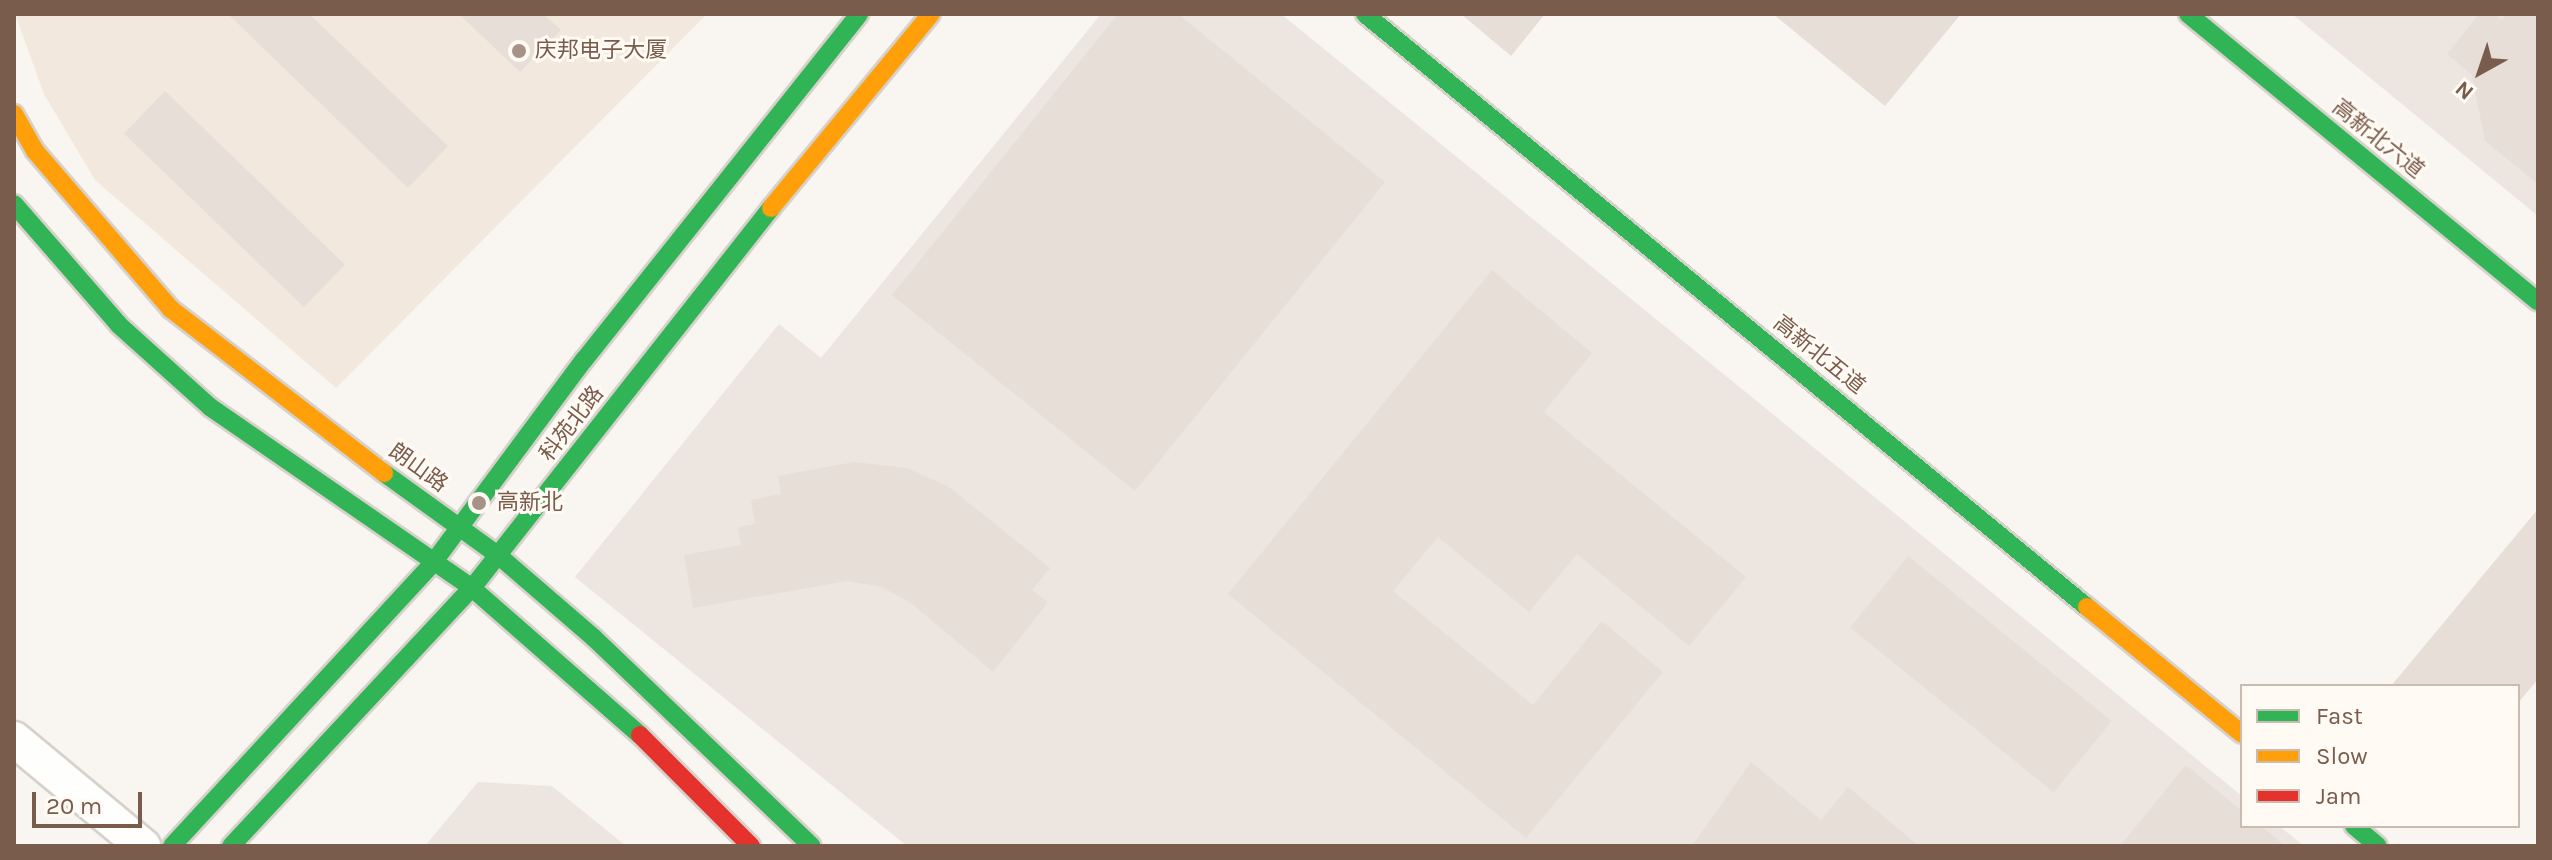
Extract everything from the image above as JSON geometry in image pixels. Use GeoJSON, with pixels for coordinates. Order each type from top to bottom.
{"type":"FeatureCollection","features":[{"type":"Feature","properties":{"kind":"main road","name":"科苑北路"},"geometry":{"type":"LineString","coordinates":[[172,846],[433,563],[584,360],[859,14]]}},
{"type":"Feature","properties":{"kind":"main road","name":"科苑北路"},"geometry":{"type":"LineString","coordinates":[[231,846],[499,556],[719,271],[931,14]]}},
{"type":"Feature","properties":{"kind":"main road","name":"高新北五道"},"geometry":{"type":"LineString","coordinates":[[1365,14],[2240,732]]}},
{"type":"Feature","properties":{"kind":"main road","name":"高新北六道"},"geometry":{"type":"LineString","coordinates":[[2188,14],[2538,302]]}},
{"type":"Feature","properties":{"kind":"main road","name":"朗山路"},"geometry":{"type":"LineString","coordinates":[[14,114],[35,151],[171,309],[260,382],[499,556],[594,638],[812,846]]}},
{"type":"Feature","properties":{"kind":"main road"},"geometry":{"type":"LineString","coordinates":[[14,204],[119,325],[210,407],[472,588],[576,676],[697,788],[751,846]]}},
{"type":"Feature","properties":{"kind":"main road"},"geometry":{"type":"LineString","coordinates":[[2356,828],[2378,846]]}},
{"type":"Feature","properties":{"kind":"street"},"geometry":{"type":"LineString","coordinates":[[14,739],[143,846]]}},
{"type":"Feature","properties":{"kind":"shaded area"},"geometry":{"type":"Polygon","coordinates":[[[15,14],[707,14],[336,388],[95,180],[44,94],[15,14]]]}},
{"type":"Feature","properties":{"kind":"shaded area"},"geometry":{"type":"Polygon","coordinates":[[[1101,14],[1281,14],[2240,794],[2240,828],[2282,828],[2304,846],[907,846],[575,577],[779,324],[821,358],[1101,14]]]}},
{"type":"Feature","properties":{"kind":"shaded area"},"geometry":{"type":"Polygon","coordinates":[[[2292,14],[2538,14],[2538,216],[2374,81],[2292,14]]]}},
{"type":"Feature","properties":{"kind":"shaded area"},"geometry":{"type":"Polygon","coordinates":[[[478,782],[552,786],[626,846],[425,846],[478,782]]]}},
{"type":"Feature","properties":{"kind":"building"},"geometry":{"type":"Polygon","coordinates":[[[228,14],[309,14],[448,146],[408,188],[228,14]]]}},
{"type":"Feature","properties":{"kind":"building","name":"庆邦电子大厦"},"geometry":{"type":"Polygon","coordinates":[[[459,14],[543,14],[561,30],[520,72],[459,14]]]}},
{"type":"Feature","properties":{"kind":"building"},"geometry":{"type":"Polygon","coordinates":[[[1118,14],[1178,14],[1385,182],[1135,491],[892,295],[1118,14]]]}},
{"type":"Feature","properties":{"kind":"building"},"geometry":{"type":"Polygon","coordinates":[[[1461,14],[1545,14],[1511,56],[1461,14]]]}},
{"type":"Feature","properties":{"kind":"building"},"geometry":{"type":"Polygon","coordinates":[[[1773,14],[1961,14],[1885,106],[1773,14]]]}},
{"type":"Feature","properties":{"kind":"building"},"geometry":{"type":"Polygon","coordinates":[[[2479,14],[2494,14],[2502,20],[2507,14],[2538,14],[2538,184],[2485,141],[2472,75],[2447,54],[2479,14]]]}},
{"type":"Feature","properties":{"kind":"building"},"geometry":{"type":"Polygon","coordinates":[[[165,91],[345,265],[304,307],[124,133],[165,91]]]}},
{"type":"Feature","properties":{"kind":"building"},"geometry":{"type":"Polygon","coordinates":[[[1492,270],[1592,353],[1544,412],[1746,577],[1689,646],[1577,554],[1529,612],[1438,537],[1393,591],[1533,705],[1602,621],[1663,672],[1526,838],[1228,594],[1492,270]]]}},
{"type":"Feature","properties":{"kind":"building"},"geometry":{"type":"Polygon","coordinates":[[[854,462],[907,468],[949,487],[1050,568],[1032,590],[1048,602],[993,672],[911,603],[882,587],[847,581],[693,608],[684,555],[741,545],[738,527],[755,524],[751,500],[781,494],[778,476],[854,462]]]}},
{"type":"Feature","properties":{"kind":"building"},"geometry":{"type":"Polygon","coordinates":[[[2538,509],[2538,679],[2520,701],[2520,684],[2393,684],[2538,509]]]}},
{"type":"Feature","properties":{"kind":"building"},"geometry":{"type":"Polygon","coordinates":[[[1908,556],[2112,721],[2054,792],[1850,627],[1908,556]]]}},
{"type":"Feature","properties":{"kind":"building"},"geometry":{"type":"Polygon","coordinates":[[[1751,762],[1821,820],[1848,787],[1919,846],[1692,846],[1751,762]]]}},
{"type":"Feature","properties":{"kind":"building"},"geometry":{"type":"Polygon","coordinates":[[[2186,765],[2240,809],[2240,828],[2263,828],[2285,846],[2120,846],[2186,765]]]}},
{"type":"Feature","properties":{"kind":"traffic: fast"},"geometry":{"type":"LineString","coordinates":[[172,846],[433,563],[584,360],[859,14]]}},
{"type":"Feature","properties":{"kind":"traffic: fast"},"geometry":{"type":"LineString","coordinates":[[1365,14],[2087,607]]}},
{"type":"Feature","properties":{"kind":"traffic: fast"},"geometry":{"type":"LineString","coordinates":[[2188,14],[2538,302]]}},
{"type":"Feature","properties":{"kind":"traffic: fast"},"geometry":{"type":"LineString","coordinates":[[14,204],[119,325],[210,407],[472,588],[640,735]]}},
{"type":"Feature","properties":{"kind":"traffic: fast"},"geometry":{"type":"LineString","coordinates":[[231,846],[472,588],[771,208]]}},
{"type":"Feature","properties":{"kind":"traffic: fast"},"geometry":{"type":"LineString","coordinates":[[384,473],[499,556],[594,638],[812,846]]}},
{"type":"Feature","properties":{"kind":"traffic: fast"},"geometry":{"type":"LineString","coordinates":[[2356,828],[2378,846]]}},
{"type":"Feature","properties":{"kind":"traffic: slow"},"geometry":{"type":"LineString","coordinates":[[771,208],[931,14]]}},
{"type":"Feature","properties":{"kind":"traffic: slow"},"geometry":{"type":"LineString","coordinates":[[14,114],[35,151],[171,309],[384,473]]}},
{"type":"Feature","properties":{"kind":"traffic: slow"},"geometry":{"type":"LineString","coordinates":[[2087,607],[2240,732]]}},
{"type":"Feature","properties":{"kind":"traffic: jam"},"geometry":{"type":"LineString","coordinates":[[640,735],[751,846]]}},
{"type":"Feature","properties":{"kind":"place","name":"庆邦电子大厦"},"geometry":{"type":"Point","coordinates":[519,51]}},
{"type":"Feature","properties":{"kind":"place","name":"高新北"},"geometry":{"type":"Point","coordinates":[479,503]}}]}
